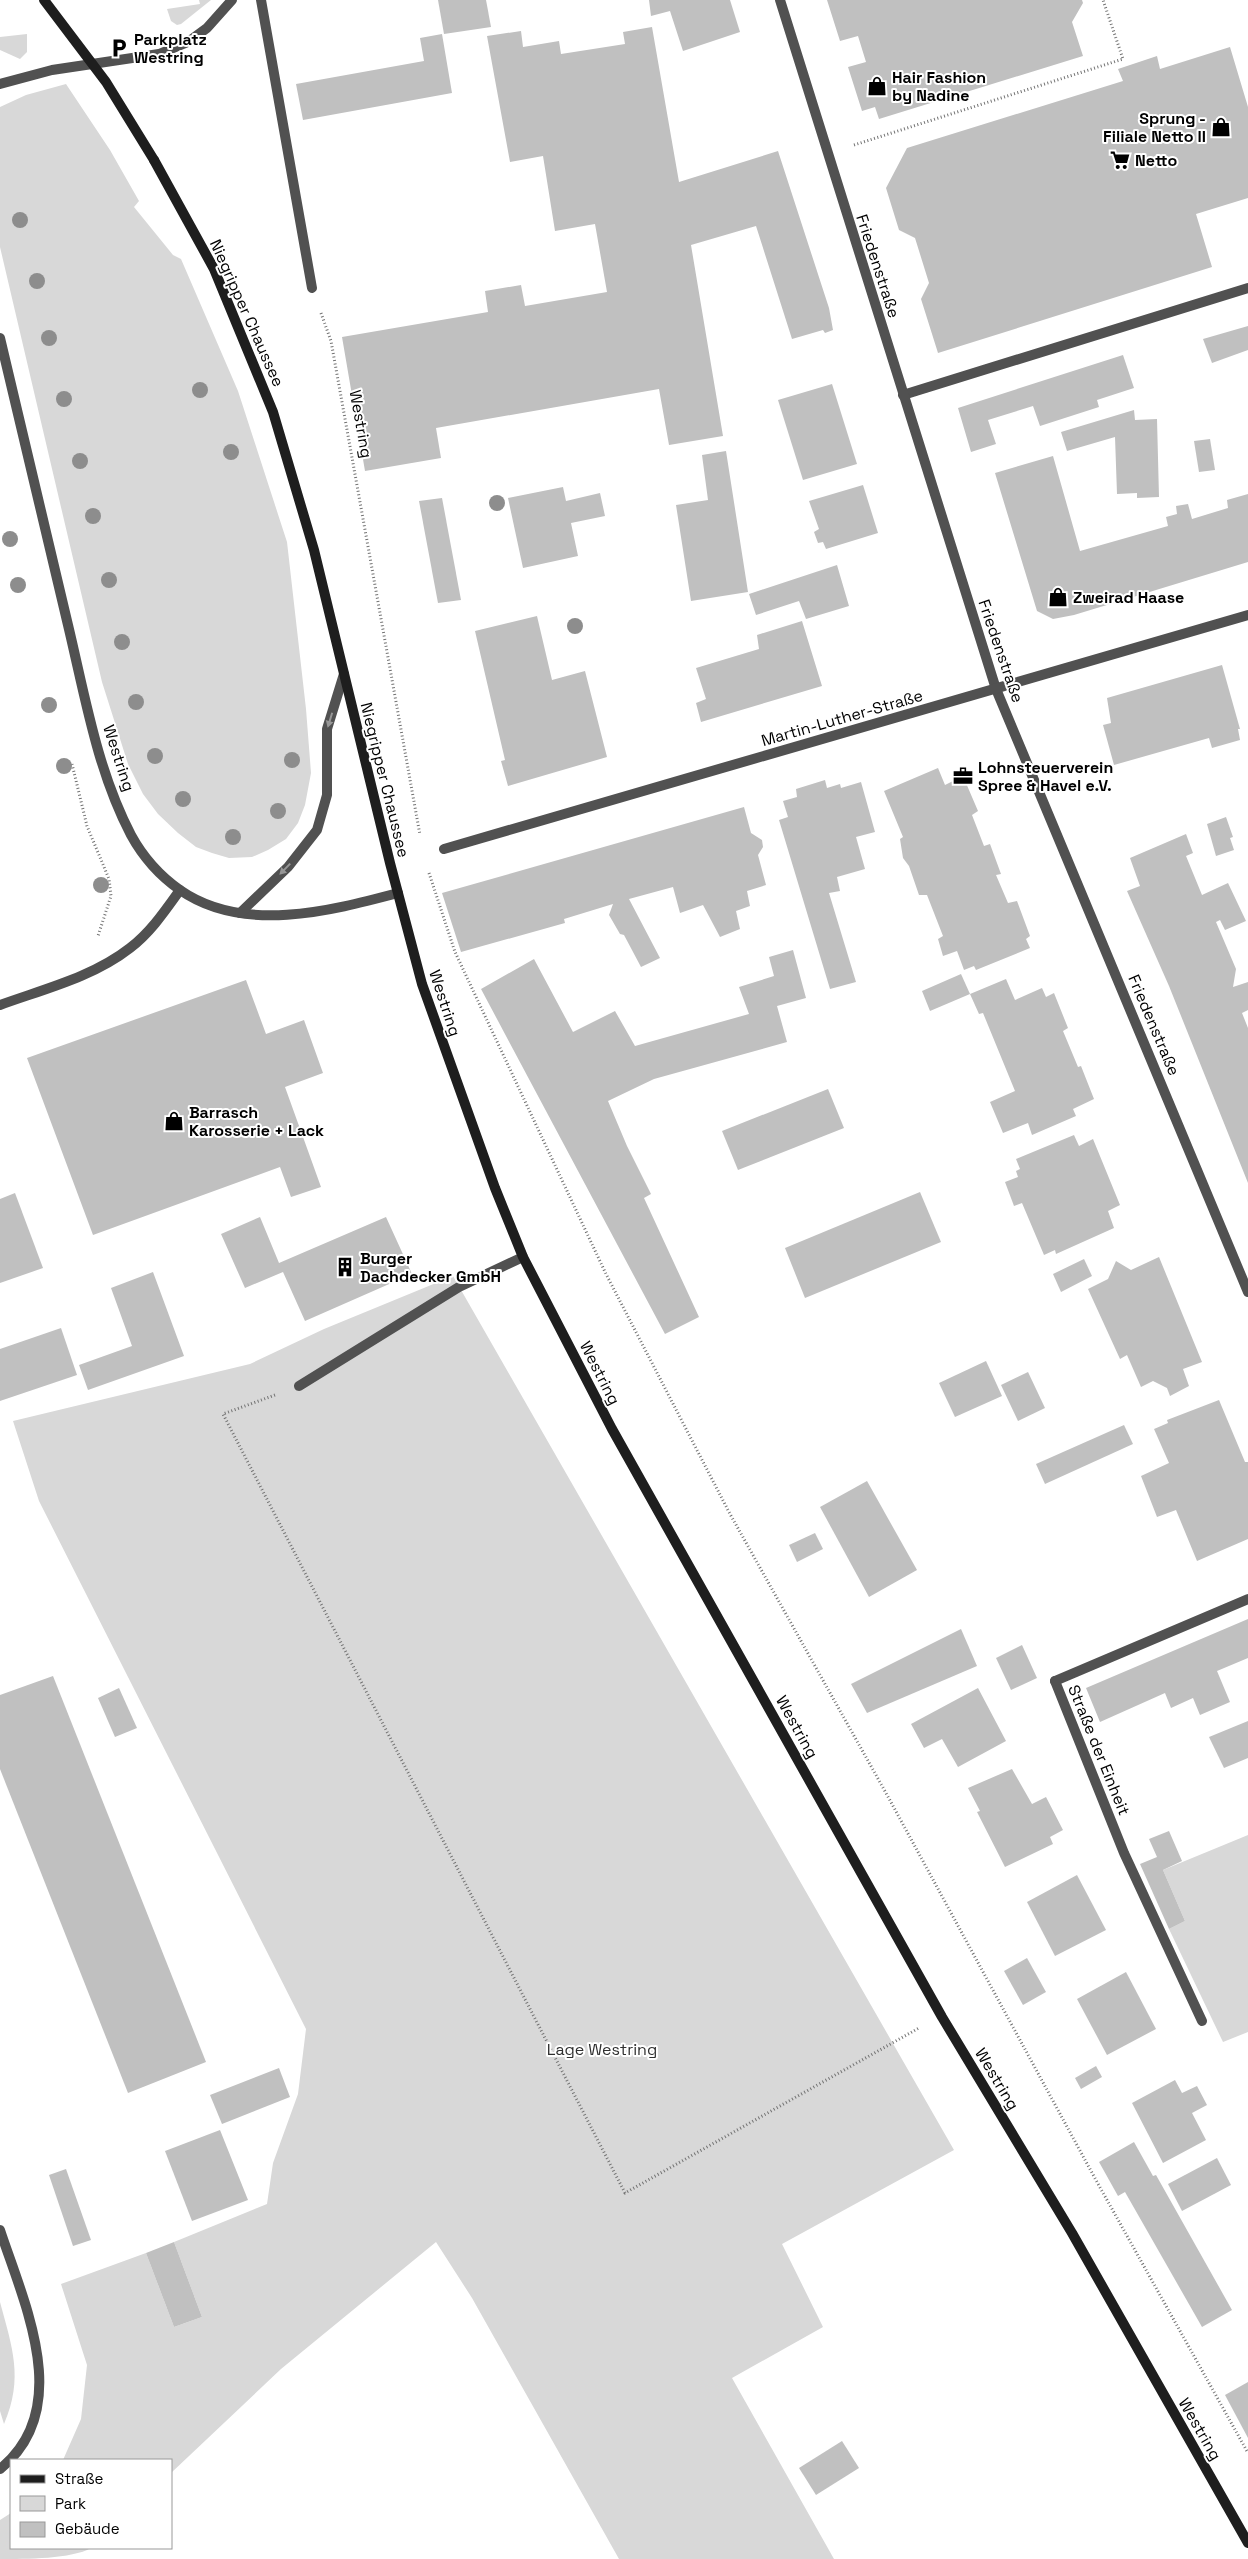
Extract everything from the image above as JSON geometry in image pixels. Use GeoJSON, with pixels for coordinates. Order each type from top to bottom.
{"type":"FeatureCollection","features":[{"type":"Feature","properties":{"kind":"main road","name":"Niegripper Chaussee"},"geometry":{"type":"LineString","coordinates":[[44,0],[106,82],[154,160],[214,269],[273,412],[314,550],[398,893]]}},
{"type":"Feature","properties":{"kind":"main road","name":"Westring"},"geometry":{"type":"LineString","coordinates":[[398,893],[422,984],[495,1188],[523,1256],[612,1429],[942,2016],[1072,2233],[1248,2543]]}},
{"type":"Feature","properties":{"kind":"street"},"geometry":{"type":"LineString","coordinates":[[0,84],[38,72],[159,54],[188,42],[207,28],[232,0]]}},
{"type":"Feature","properties":{"kind":"street"},"geometry":{"type":"LineString","coordinates":[[261,0],[312,288]]}},
{"type":"Feature","properties":{"kind":"street","name":"Friedenstraße"},"geometry":{"type":"LineString","coordinates":[[780,0],[996,689],[1248,1292]]}},
{"type":"Feature","properties":{"kind":"street"},"geometry":{"type":"LineString","coordinates":[[903,395],[1248,288]]}},
{"type":"Feature","properties":{"kind":"street","name":"Westring"},"geometry":{"type":"LineString","coordinates":[[0,338],[100,760],[131,835],[139,849],[155,870],[180,890],[217,908],[240,913],[271,915],[297,913],[357,904],[398,893]]}},
{"type":"Feature","properties":{"kind":"street","name":"Martin-Luther-Straße"},"geometry":{"type":"LineString","coordinates":[[444,849],[1248,615]]}},
{"type":"Feature","properties":{"kind":"street","name":"Niegripper Chaussee"},"geometry":{"type":"LineString","coordinates":[[240,913],[288,867],[317,830],[327,795],[327,729],[344,674]]}},
{"type":"Feature","properties":{"kind":"street"},"geometry":{"type":"LineString","coordinates":[[0,1005],[92,972],[113,960],[144,936],[160,918],[180,890]]}},
{"type":"Feature","properties":{"kind":"street"},"geometry":{"type":"LineString","coordinates":[[299,1386],[459,1287],[523,1256]]}},
{"type":"Feature","properties":{"kind":"street","name":"Straße der Einheit"},"geometry":{"type":"LineString","coordinates":[[1202,2021],[1124,1853],[1055,1681],[1248,1599]]}},
{"type":"Feature","properties":{"kind":"street"},"geometry":{"type":"LineString","coordinates":[[0,2230],[26,2307],[39,2366],[40,2390],[38,2412],[28,2434],[16,2453],[0,2469]]}},
{"type":"Feature","properties":{"kind":"path"},"geometry":{"type":"LineString","coordinates":[[827,153],[1123,59],[1104,0]]}},
{"type":"Feature","properties":{"kind":"path","name":"Westring"},"geometry":{"type":"LineString","coordinates":[[312,288],[331,341],[422,845]]}},
{"type":"Feature","properties":{"kind":"path"},"geometry":{"type":"LineString","coordinates":[[427,864],[459,960],[606,1274],[730,1514],[886,1793],[1097,2182],[1248,2453]]}},
{"type":"Feature","properties":{"kind":"path"},"geometry":{"type":"LineString","coordinates":[[299,1386],[223,1414],[626,2193],[942,2016]]}},
{"type":"Feature","properties":{"kind":"green space"},"geometry":{"type":"Polygon","coordinates":[[[199,0],[211,0],[181,24],[177,25],[171,21],[167,9],[200,4],[199,0]]]}},
{"type":"Feature","properties":{"kind":"green space"},"geometry":{"type":"Polygon","coordinates":[[[27,34],[27,52],[20,59],[0,50],[0,37],[27,34]]]}},
{"type":"Feature","properties":{"kind":"green space"},"geometry":{"type":"Polygon","coordinates":[[[66,84],[110,150],[139,201],[134,207],[173,255],[181,259],[238,391],[287,542],[306,709],[311,773],[305,805],[298,823],[286,839],[252,857],[229,858],[196,847],[158,814],[143,794],[128,764],[102,682],[0,247],[0,107],[26,95],[66,84]]]}},
{"type":"Feature","properties":{"kind":"green space","name":"Lage Westring"},"geometry":{"type":"Polygon","coordinates":[[[453,1276],[954,2150],[782,2244],[823,2327],[732,2378],[834,2559],[619,2559],[472,2298],[436,2242],[281,2369],[172,2472],[172,2459],[63,2459],[81,2419],[87,2365],[61,2284],[146,2253],[174,2327],[202,2317],[174,2242],[267,2204],[273,2163],[298,2094],[306,2029],[39,1501],[13,1421],[250,1364],[324,1329],[453,1276]]]}},
{"type":"Feature","properties":{"kind":"green space"},"geometry":{"type":"Polygon","coordinates":[[[1248,1835],[1248,2032],[1223,2042],[1169,1929],[1185,1921],[1163,1870],[1248,1835]]]}},
{"type":"Feature","properties":{"kind":"green space"},"geometry":{"type":"Polygon","coordinates":[[[0,2302],[12,2348],[15,2377],[10,2407],[4,2424],[0,2411],[0,2302]]]}},
{"type":"Feature","properties":{"kind":"green space"},"geometry":{"type":"Polygon","coordinates":[[[10,2514],[10,2549],[89,2549],[61,2556],[0,2559],[0,2520],[10,2514]]]}},
{"type":"Feature","properties":{"kind":"building"},"geometry":{"type":"Polygon","coordinates":[[[438,0],[486,0],[491,27],[444,34],[438,0]]]}},
{"type":"Feature","properties":{"kind":"building"},"geometry":{"type":"Polygon","coordinates":[[[649,0],[730,0],[740,32],[683,51],[670,11],[651,16],[649,0]]]}},
{"type":"Feature","properties":{"kind":"building"},"geometry":{"type":"Polygon","coordinates":[[[827,0],[1082,0],[1083,3],[1072,22],[1083,56],[879,119],[875,107],[862,111],[848,67],[866,62],[858,36],[840,41],[827,0]]]}},
{"type":"Feature","properties":{"kind":"building"},"geometry":{"type":"Polygon","coordinates":[[[652,27],[679,182],[778,151],[829,308],[833,330],[825,333],[823,330],[792,339],[756,226],[691,245],[723,436],[669,445],[659,389],[436,428],[441,458],[365,471],[342,337],[488,312],[485,291],[521,285],[525,306],[607,292],[595,224],[555,231],[543,156],[510,162],[487,36],[521,31],[523,47],[559,41],[561,54],[625,44],[623,32],[652,27]]]}},
{"type":"Feature","properties":{"kind":"building"},"geometry":{"type":"Polygon","coordinates":[[[442,34],[452,93],[303,120],[296,84],[424,61],[420,38],[442,34]]]}},
{"type":"Feature","properties":{"kind":"building"},"geometry":{"type":"Polygon","coordinates":[[[1230,47],[1248,107],[1248,198],[1196,214],[1212,267],[938,353],[921,299],[929,283],[915,238],[899,230],[886,188],[907,148],[1123,81],[1118,69],[1157,56],[1160,69],[1230,47]]]}},
{"type":"Feature","properties":{"kind":"building"},"geometry":{"type":"Polygon","coordinates":[[[1248,326],[1248,350],[1212,363],[1203,339],[1248,326]]]}},
{"type":"Feature","properties":{"kind":"building"},"geometry":{"type":"Polygon","coordinates":[[[1123,355],[1134,388],[1097,400],[1099,407],[1040,426],[1033,406],[988,420],[996,444],[971,452],[958,408],[1123,355]]]}},
{"type":"Feature","properties":{"kind":"building"},"geometry":{"type":"Polygon","coordinates":[[[832,384],[857,464],[803,480],[778,400],[832,384]]]}},
{"type":"Feature","properties":{"kind":"building"},"geometry":{"type":"Polygon","coordinates":[[[1134,410],[1135,420],[1157,419],[1159,497],[1137,498],[1137,493],[1117,494],[1115,437],[1067,451],[1061,432],[1134,410]]]}},
{"type":"Feature","properties":{"kind":"building"},"geometry":{"type":"Polygon","coordinates":[[[1210,439],[1215,470],[1199,472],[1194,441],[1210,439]]]}},
{"type":"Feature","properties":{"kind":"building"},"geometry":{"type":"Polygon","coordinates":[[[726,451],[748,592],[691,601],[676,505],[708,500],[702,455],[726,451]]]}},
{"type":"Feature","properties":{"kind":"building"},"geometry":{"type":"Polygon","coordinates":[[[1053,456],[1080,551],[1168,526],[1166,517],[1177,514],[1176,506],[1188,504],[1192,519],[1228,508],[1227,500],[1248,494],[1248,562],[1074,615],[1053,619],[1037,611],[995,473],[1053,456]]]}},
{"type":"Feature","properties":{"kind":"building"},"geometry":{"type":"Polygon","coordinates":[[[863,485],[878,533],[826,549],[823,542],[818,543],[814,532],[819,529],[809,501],[863,485]]]}},
{"type":"Feature","properties":{"kind":"building"},"geometry":{"type":"Polygon","coordinates":[[[563,487],[566,501],[600,493],[605,516],[571,523],[578,556],[523,568],[508,498],[563,487]]]}},
{"type":"Feature","properties":{"kind":"building"},"geometry":{"type":"Polygon","coordinates":[[[442,498],[461,600],[438,603],[419,501],[442,498]]]}},
{"type":"Feature","properties":{"kind":"building"},"geometry":{"type":"Polygon","coordinates":[[[837,565],[849,606],[806,619],[799,601],[756,615],[749,594],[837,565]]]}},
{"type":"Feature","properties":{"kind":"building"},"geometry":{"type":"Polygon","coordinates":[[[537,616],[552,680],[585,671],[607,757],[508,786],[501,761],[505,760],[475,631],[537,616]]]}},
{"type":"Feature","properties":{"kind":"building"},"geometry":{"type":"Polygon","coordinates":[[[802,621],[822,686],[701,722],[696,703],[706,699],[696,668],[759,649],[757,635],[802,621]]]}},
{"type":"Feature","properties":{"kind":"building"},"geometry":{"type":"Polygon","coordinates":[[[1222,665],[1240,729],[1238,729],[1240,740],[1212,748],[1209,738],[1114,765],[1103,725],[1111,723],[1107,698],[1222,665]]]}},
{"type":"Feature","properties":{"kind":"building"},"geometry":{"type":"Polygon","coordinates":[[[938,768],[945,785],[963,776],[978,811],[972,815],[984,846],[990,844],[1001,874],[996,875],[1008,903],[1017,901],[1030,936],[1026,939],[1030,948],[976,970],[974,966],[964,970],[957,951],[943,956],[938,939],[943,936],[927,895],[919,895],[909,866],[903,858],[900,839],[903,837],[884,791],[938,768]]]}},
{"type":"Feature","properties":{"kind":"building"},"geometry":{"type":"Polygon","coordinates":[[[825,780],[827,788],[840,784],[841,788],[861,782],[875,832],[856,837],[865,869],[837,877],[840,891],[829,893],[856,982],[830,989],[779,820],[788,817],[783,801],[797,797],[796,789],[825,780]]]}},
{"type":"Feature","properties":{"kind":"building"},"geometry":{"type":"Polygon","coordinates":[[[744,807],[751,833],[762,840],[763,847],[758,855],[766,885],[747,891],[750,906],[736,911],[740,929],[720,937],[703,905],[680,913],[673,887],[629,899],[660,958],[641,967],[624,935],[620,934],[609,915],[613,904],[564,919],[565,923],[461,952],[442,893],[744,807]]]}},
{"type":"Feature","properties":{"kind":"building"},"geometry":{"type":"Polygon","coordinates":[[[1226,817],[1233,837],[1230,838],[1234,850],[1216,856],[1207,824],[1226,817]]]}},
{"type":"Feature","properties":{"kind":"building"},"geometry":{"type":"Polygon","coordinates":[[[1186,834],[1193,853],[1186,856],[1202,895],[1228,883],[1246,921],[1225,930],[1220,920],[1216,922],[1236,969],[1233,987],[1248,982],[1248,1010],[1242,1013],[1248,1028],[1248,1183],[1169,986],[1127,891],[1140,886],[1130,858],[1186,834]]]}},
{"type":"Feature","properties":{"kind":"building"},"geometry":{"type":"Polygon","coordinates":[[[793,950],[806,998],[777,1006],[787,1042],[654,1079],[608,1101],[627,1146],[651,1194],[644,1198],[699,1317],[665,1334],[481,989],[534,959],[573,1032],[615,1011],[635,1046],[749,1014],[739,987],[774,976],[769,957],[793,950]]]}},
{"type":"Feature","properties":{"kind":"building"},"geometry":{"type":"Polygon","coordinates":[[[961,974],[970,994],[930,1011],[922,991],[961,974]]]}},
{"type":"Feature","properties":{"kind":"building"},"geometry":{"type":"Polygon","coordinates":[[[1006,979],[1015,1000],[1042,988],[1046,997],[1054,993],[1068,1028],[1063,1031],[1078,1067],[1081,1066],[1094,1099],[1073,1109],[1076,1116],[1032,1135],[1028,1123],[1003,1133],[990,1102],[1015,1091],[983,1013],[979,1014],[970,994],[1006,979]]]}},
{"type":"Feature","properties":{"kind":"building","name":"Barrasch Karosserie + Lack"},"geometry":{"type":"Polygon","coordinates":[[[246,980],[266,1034],[304,1020],[323,1073],[285,1087],[321,1187],[291,1197],[280,1167],[93,1235],[27,1058],[246,980]]]}},
{"type":"Feature","properties":{"kind":"building"},"geometry":{"type":"Polygon","coordinates":[[[828,1089],[844,1128],[738,1170],[722,1131],[828,1089]]]}},
{"type":"Feature","properties":{"kind":"building"},"geometry":{"type":"Polygon","coordinates":[[[1074,1135],[1079,1146],[1093,1139],[1120,1205],[1108,1211],[1114,1228],[1056,1254],[1055,1250],[1044,1255],[1022,1203],[1014,1206],[1005,1182],[1018,1177],[1016,1171],[1020,1169],[1016,1159],[1074,1135]]]}},
{"type":"Feature","properties":{"kind":"building"},"geometry":{"type":"Polygon","coordinates":[[[920,1192],[941,1242],[805,1298],[785,1248],[920,1192]]]}},
{"type":"Feature","properties":{"kind":"building"},"geometry":{"type":"Polygon","coordinates":[[[15,1193],[43,1268],[0,1283],[0,1199],[15,1193]]]}},
{"type":"Feature","properties":{"kind":"building","name":"Burger Dachdecker GmbH"},"geometry":{"type":"Polygon","coordinates":[[[260,1217],[279,1263],[386,1217],[412,1274],[305,1321],[283,1272],[245,1288],[221,1234],[260,1217]]]}},
{"type":"Feature","properties":{"kind":"building"},"geometry":{"type":"Polygon","coordinates":[[[1159,1257],[1202,1362],[1183,1369],[1189,1386],[1170,1396],[1167,1388],[1153,1381],[1141,1387],[1127,1355],[1120,1359],[1088,1289],[1108,1279],[1116,1261],[1131,1270],[1159,1257]]]}},
{"type":"Feature","properties":{"kind":"building"},"geometry":{"type":"Polygon","coordinates":[[[1084,1259],[1092,1276],[1061,1292],[1053,1274],[1084,1259]]]}},
{"type":"Feature","properties":{"kind":"building"},"geometry":{"type":"Polygon","coordinates":[[[153,1272],[184,1356],[88,1390],[79,1365],[132,1346],[111,1288],[153,1272]]]}},
{"type":"Feature","properties":{"kind":"building"},"geometry":{"type":"Polygon","coordinates":[[[61,1328],[77,1375],[0,1401],[0,1349],[61,1328]]]}},
{"type":"Feature","properties":{"kind":"building"},"geometry":{"type":"Polygon","coordinates":[[[986,1361],[1002,1396],[955,1417],[939,1383],[986,1361]]]}},
{"type":"Feature","properties":{"kind":"building"},"geometry":{"type":"Polygon","coordinates":[[[1028,1372],[1045,1408],[1018,1421],[1001,1385],[1028,1372]]]}},
{"type":"Feature","properties":{"kind":"building"},"geometry":{"type":"Polygon","coordinates":[[[1219,1400],[1245,1462],[1248,1462],[1248,1539],[1197,1561],[1176,1510],[1157,1517],[1141,1476],[1169,1463],[1154,1429],[1168,1423],[1167,1420],[1219,1400]]]}},
{"type":"Feature","properties":{"kind":"building"},"geometry":{"type":"Polygon","coordinates":[[[1124,1425],[1133,1444],[1045,1484],[1036,1464],[1124,1425]]]}},
{"type":"Feature","properties":{"kind":"building"},"geometry":{"type":"Polygon","coordinates":[[[867,1481],[917,1570],[869,1597],[820,1507],[867,1481]]]}},
{"type":"Feature","properties":{"kind":"building"},"geometry":{"type":"Polygon","coordinates":[[[815,1533],[823,1549],[797,1562],[789,1545],[815,1533]]]}},
{"type":"Feature","properties":{"kind":"building"},"geometry":{"type":"Polygon","coordinates":[[[1248,1619],[1248,1658],[1217,1671],[1230,1702],[1200,1715],[1193,1698],[1171,1708],[1165,1693],[1100,1722],[1086,1688],[1248,1619]]]}},
{"type":"Feature","properties":{"kind":"building"},"geometry":{"type":"Polygon","coordinates":[[[961,1629],[977,1666],[867,1713],[851,1684],[961,1629]]]}},
{"type":"Feature","properties":{"kind":"building"},"geometry":{"type":"Polygon","coordinates":[[[1022,1645],[1037,1678],[1011,1690],[996,1658],[1022,1645]]]}},
{"type":"Feature","properties":{"kind":"building"},"geometry":{"type":"Polygon","coordinates":[[[53,1676],[206,2062],[128,2093],[0,1769],[0,1695],[53,1676]]]}},
{"type":"Feature","properties":{"kind":"building"},"geometry":{"type":"Polygon","coordinates":[[[119,1688],[137,1728],[115,1737],[98,1698],[119,1688]]]}},
{"type":"Feature","properties":{"kind":"building"},"geometry":{"type":"Polygon","coordinates":[[[978,1688],[1006,1741],[958,1767],[942,1739],[924,1748],[911,1724],[978,1688]]]}},
{"type":"Feature","properties":{"kind":"building"},"geometry":{"type":"Polygon","coordinates":[[[1248,1721],[1248,1758],[1224,1768],[1209,1737],[1248,1721]]]}},
{"type":"Feature","properties":{"kind":"building"},"geometry":{"type":"Polygon","coordinates":[[[1012,1769],[1032,1804],[1046,1797],[1063,1830],[1050,1837],[1053,1844],[1005,1867],[977,1812],[980,1811],[968,1788],[1012,1769]]]}},
{"type":"Feature","properties":{"kind":"building"},"geometry":{"type":"Polygon","coordinates":[[[1169,1831],[1182,1861],[1163,1870],[1185,1921],[1169,1929],[1140,1864],[1157,1857],[1149,1839],[1169,1831]]]}},
{"type":"Feature","properties":{"kind":"building"},"geometry":{"type":"Polygon","coordinates":[[[1077,1875],[1106,1930],[1055,1956],[1027,1902],[1077,1875]]]}},
{"type":"Feature","properties":{"kind":"building"},"geometry":{"type":"Polygon","coordinates":[[[1027,1958],[1046,1992],[1023,2005],[1004,1971],[1027,1958]]]}},
{"type":"Feature","properties":{"kind":"building"},"geometry":{"type":"Polygon","coordinates":[[[1126,1972],[1156,2029],[1107,2055],[1077,1999],[1126,1972]]]}},
{"type":"Feature","properties":{"kind":"building"},"geometry":{"type":"Polygon","coordinates":[[[1096,2066],[1102,2077],[1081,2089],[1075,2078],[1096,2066]]]}},
{"type":"Feature","properties":{"kind":"building"},"geometry":{"type":"Polygon","coordinates":[[[279,2068],[290,2097],[222,2124],[210,2095],[279,2068]]]}},
{"type":"Feature","properties":{"kind":"building"},"geometry":{"type":"Polygon","coordinates":[[[1175,2080],[1182,2093],[1197,2086],[1207,2105],[1192,2113],[1206,2140],[1163,2163],[1132,2103],[1175,2080]]]}},
{"type":"Feature","properties":{"kind":"building"},"geometry":{"type":"Polygon","coordinates":[[[220,2130],[248,2200],[192,2221],[165,2151],[220,2130]]]}},
{"type":"Feature","properties":{"kind":"building"},"geometry":{"type":"Polygon","coordinates":[[[1134,2142],[1153,2176],[1156,2175],[1232,2310],[1202,2327],[1125,2192],[1118,2196],[1099,2162],[1134,2142]]]}},
{"type":"Feature","properties":{"kind":"building"},"geometry":{"type":"Polygon","coordinates":[[[1217,2158],[1231,2185],[1182,2211],[1168,2184],[1217,2158]]]}},
{"type":"Feature","properties":{"kind":"building"},"geometry":{"type":"Polygon","coordinates":[[[66,2169],[91,2240],[73,2246],[49,2175],[66,2169]]]}},
{"type":"Feature","properties":{"kind":"building"},"geometry":{"type":"Polygon","coordinates":[[[174,2242],[202,2317],[174,2327],[146,2253],[174,2242]]]}},
{"type":"Feature","properties":{"kind":"building"},"geometry":{"type":"Polygon","coordinates":[[[1248,2382],[1248,2438],[1225,2395],[1248,2382]]]}},
{"type":"Feature","properties":{"kind":"building"},"geometry":{"type":"Polygon","coordinates":[[[842,2441],[859,2468],[816,2495],[799,2468],[842,2441]]]}},
{"type":"Feature","properties":{"kind":"place","name":"Parkplatz Westring"},"geometry":{"type":"Point","coordinates":[119,48]}},
{"type":"Feature","properties":{"kind":"place","name":"Hair Fashion by Nadine"},"geometry":{"type":"Point","coordinates":[877,86]}},
{"type":"Feature","properties":{"kind":"place","name":"Sprung - Filiale Netto II"},"geometry":{"type":"Point","coordinates":[1221,127]}},
{"type":"Feature","properties":{"kind":"place","name":"Netto"},"geometry":{"type":"Point","coordinates":[1120,160]}},
{"type":"Feature","properties":{"kind":"place","name":"Zweirad Haase"},"geometry":{"type":"Point","coordinates":[1058,597]}},
{"type":"Feature","properties":{"kind":"place","name":"Lohnsteuerverein Spree & Havel e.V."},"geometry":{"type":"Point","coordinates":[963,776]}},
{"type":"Feature","properties":{"kind":"place","name":"Barrasch Karosserie + Lack"},"geometry":{"type":"Point","coordinates":[174,1121]}},
{"type":"Feature","properties":{"kind":"place","name":"Burger Dachdecker GmbH"},"geometry":{"type":"Point","coordinates":[345,1267]}}]}
